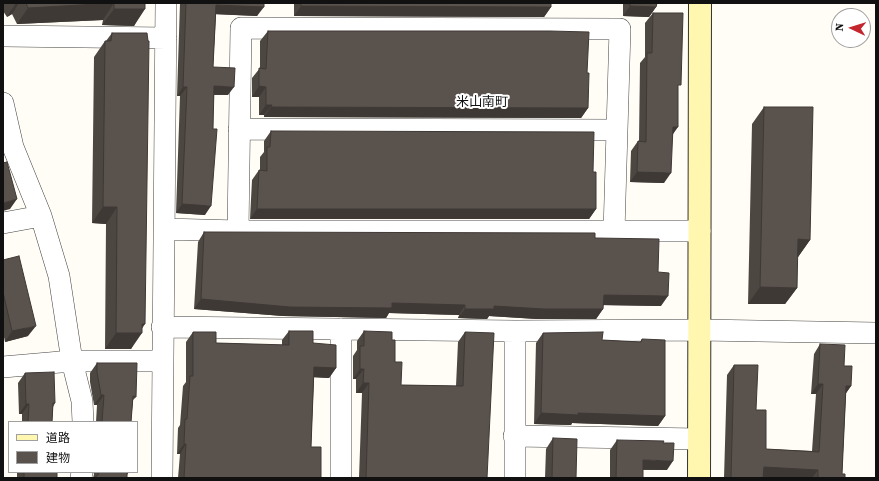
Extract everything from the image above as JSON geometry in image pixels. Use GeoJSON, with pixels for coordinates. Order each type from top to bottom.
{"type":"FeatureCollection","features":[{"type":"Feature","properties":{"kind":"street"},"geometry":{"type":"LineString","coordinates":[[162,478],[162,327],[165,229],[166,3]]}},
{"type":"Feature","properties":{"kind":"street"},"geometry":{"type":"LineString","coordinates":[[699,478],[700,3]]}},
{"type":"Feature","properties":{"kind":"street"},"geometry":{"type":"LineString","coordinates":[[238,231],[241,28],[620,29],[614,232]]}},
{"type":"Feature","properties":{"kind":"street"},"geometry":{"type":"LineString","coordinates":[[3,36],[166,38]]}},
{"type":"Feature","properties":{"kind":"street"},"geometry":{"type":"LineString","coordinates":[[3,103],[12,147],[41,216],[59,276],[72,361],[82,401],[83,421]]}},
{"type":"Feature","properties":{"kind":"street"},"geometry":{"type":"LineString","coordinates":[[239,130],[617,130]]}},
{"type":"Feature","properties":{"kind":"street"},"geometry":{"type":"LineString","coordinates":[[3,224],[41,216]]}},
{"type":"Feature","properties":{"kind":"street"},"geometry":{"type":"LineString","coordinates":[[165,229],[238,231],[700,231]]}},
{"type":"Feature","properties":{"kind":"street"},"geometry":{"type":"LineString","coordinates":[[162,327],[515,331],[700,330],[876,334]]}},
{"type":"Feature","properties":{"kind":"street"},"geometry":{"type":"LineString","coordinates":[[340,329],[341,478]]}},
{"type":"Feature","properties":{"kind":"street"},"geometry":{"type":"LineString","coordinates":[[515,331],[515,478]]}},
{"type":"Feature","properties":{"kind":"street"},"geometry":{"type":"LineString","coordinates":[[3,367],[72,361],[162,360]]}},
{"type":"Feature","properties":{"kind":"street"},"geometry":{"type":"LineString","coordinates":[[514,436],[699,439]]}},
{"type":"Feature","properties":{"kind":"building"},"geometry":{"type":"Polygon","coordinates":[[[26,3],[114,3],[28,8],[26,3]]]}},
{"type":"Feature","properties":{"kind":"building"},"geometry":{"type":"Polygon","coordinates":[[[114,3],[145,3],[145,9],[114,9],[114,3]]]}},
{"type":"Feature","properties":{"kind":"building"},"geometry":{"type":"Polygon","coordinates":[[[186,3],[264,3],[264,7],[216,5],[213,67],[235,68],[234,87],[214,86],[213,129],[217,129],[211,206],[182,204],[187,87],[183,87],[186,3]]]}},
{"type":"Feature","properties":{"kind":"building"},"geometry":{"type":"Polygon","coordinates":[[[301,3],[551,3],[551,7],[301,6],[301,3]]]}},
{"type":"Feature","properties":{"kind":"building"},"geometry":{"type":"Polygon","coordinates":[[[630,3],[657,3],[656,7],[630,6],[630,3]]]}},
{"type":"Feature","properties":{"kind":"building"},"geometry":{"type":"Polygon","coordinates":[[[653,13],[683,13],[681,85],[678,85],[678,127],[673,127],[671,173],[637,172],[638,141],[646,142],[647,53],[652,53],[653,13]]]}},
{"type":"Feature","properties":{"kind":"building"},"geometry":{"type":"Polygon","coordinates":[[[268,31],[589,32],[587,73],[589,73],[588,108],[271,107],[272,105],[266,105],[266,87],[259,86],[259,68],[266,69],[268,31]]]}},
{"type":"Feature","properties":{"kind":"building"},"geometry":{"type":"Polygon","coordinates":[[[112,33],[147,33],[149,41],[145,324],[142,324],[142,333],[116,333],[117,207],[103,207],[105,41],[111,41],[112,33]]]}},
{"type":"Feature","properties":{"kind":"building"},"geometry":{"type":"Polygon","coordinates":[[[764,107],[813,107],[810,240],[798,239],[797,288],[760,287],[764,107]]]}},
{"type":"Feature","properties":{"kind":"building"},"geometry":{"type":"Polygon","coordinates":[[[271,131],[594,132],[593,172],[596,172],[596,209],[257,209],[259,170],[267,171],[267,147],[270,147],[271,131]]]}},
{"type":"Feature","properties":{"kind":"building"},"geometry":{"type":"Polygon","coordinates":[[[7,162],[17,199],[3,203],[3,163],[7,162]]]}},
{"type":"Feature","properties":{"kind":"building"},"geometry":{"type":"Polygon","coordinates":[[[204,232],[595,233],[595,238],[659,239],[658,272],[669,273],[668,296],[604,295],[603,309],[544,309],[494,306],[494,309],[465,309],[465,305],[392,303],[392,308],[290,307],[201,299],[204,232]]]}},
{"type":"Feature","properties":{"kind":"building"},"geometry":{"type":"Polygon","coordinates":[[[19,256],[36,326],[12,331],[3,292],[3,260],[19,256]]]}},
{"type":"Feature","properties":{"kind":"building"},"geometry":{"type":"Polygon","coordinates":[[[289,331],[313,331],[313,343],[336,345],[336,368],[314,367],[311,447],[321,447],[321,478],[184,478],[186,444],[184,444],[185,419],[187,419],[190,376],[193,376],[193,332],[216,332],[216,343],[289,345],[289,331]]]}},
{"type":"Feature","properties":{"kind":"building"},"geometry":{"type":"Polygon","coordinates":[[[364,331],[392,332],[392,340],[395,340],[395,362],[402,362],[401,385],[463,386],[465,332],[494,333],[487,478],[366,478],[369,383],[363,383],[364,369],[360,369],[360,346],[364,346],[364,331]]]}},
{"type":"Feature","properties":{"kind":"building"},"geometry":{"type":"Polygon","coordinates":[[[603,332],[602,340],[641,342],[642,339],[665,340],[665,416],[541,413],[543,333],[603,332]]]}},
{"type":"Feature","properties":{"kind":"building"},"geometry":{"type":"Polygon","coordinates":[[[820,344],[845,345],[844,366],[852,366],[851,386],[846,386],[842,474],[845,474],[845,478],[818,478],[818,470],[764,467],[763,478],[731,478],[734,365],[758,365],[756,410],[766,410],[766,449],[819,452],[823,384],[818,384],[820,344]]]}},
{"type":"Feature","properties":{"kind":"building"},"geometry":{"type":"Polygon","coordinates":[[[97,363],[137,363],[136,397],[133,396],[131,421],[102,421],[104,395],[101,395],[97,363]]]}},
{"type":"Feature","properties":{"kind":"building"},"geometry":{"type":"Polygon","coordinates":[[[54,372],[55,403],[53,403],[52,421],[28,421],[29,404],[26,404],[25,373],[54,372]]]}},
{"type":"Feature","properties":{"kind":"building"},"geometry":{"type":"Polygon","coordinates":[[[553,438],[577,439],[576,478],[552,478],[553,438]]]}},
{"type":"Feature","properties":{"kind":"building"},"geometry":{"type":"Polygon","coordinates":[[[617,440],[664,441],[663,443],[674,443],[673,461],[643,460],[643,478],[616,478],[617,440]]]}},
{"type":"Feature","properties":{"kind":"building"},"geometry":{"type":"Polygon","coordinates":[[[24,473],[57,473],[57,478],[24,478],[24,473]]]}},
{"type":"Feature","properties":{"kind":"building"},"geometry":{"type":"Polygon","coordinates":[[[99,473],[127,473],[127,478],[94,478],[99,473]]]}},
{"type":"Feature","properties":{"kind":"district","name":"米山南町"},"geometry":{"type":"Point","coordinates":[482,103]}}]}
